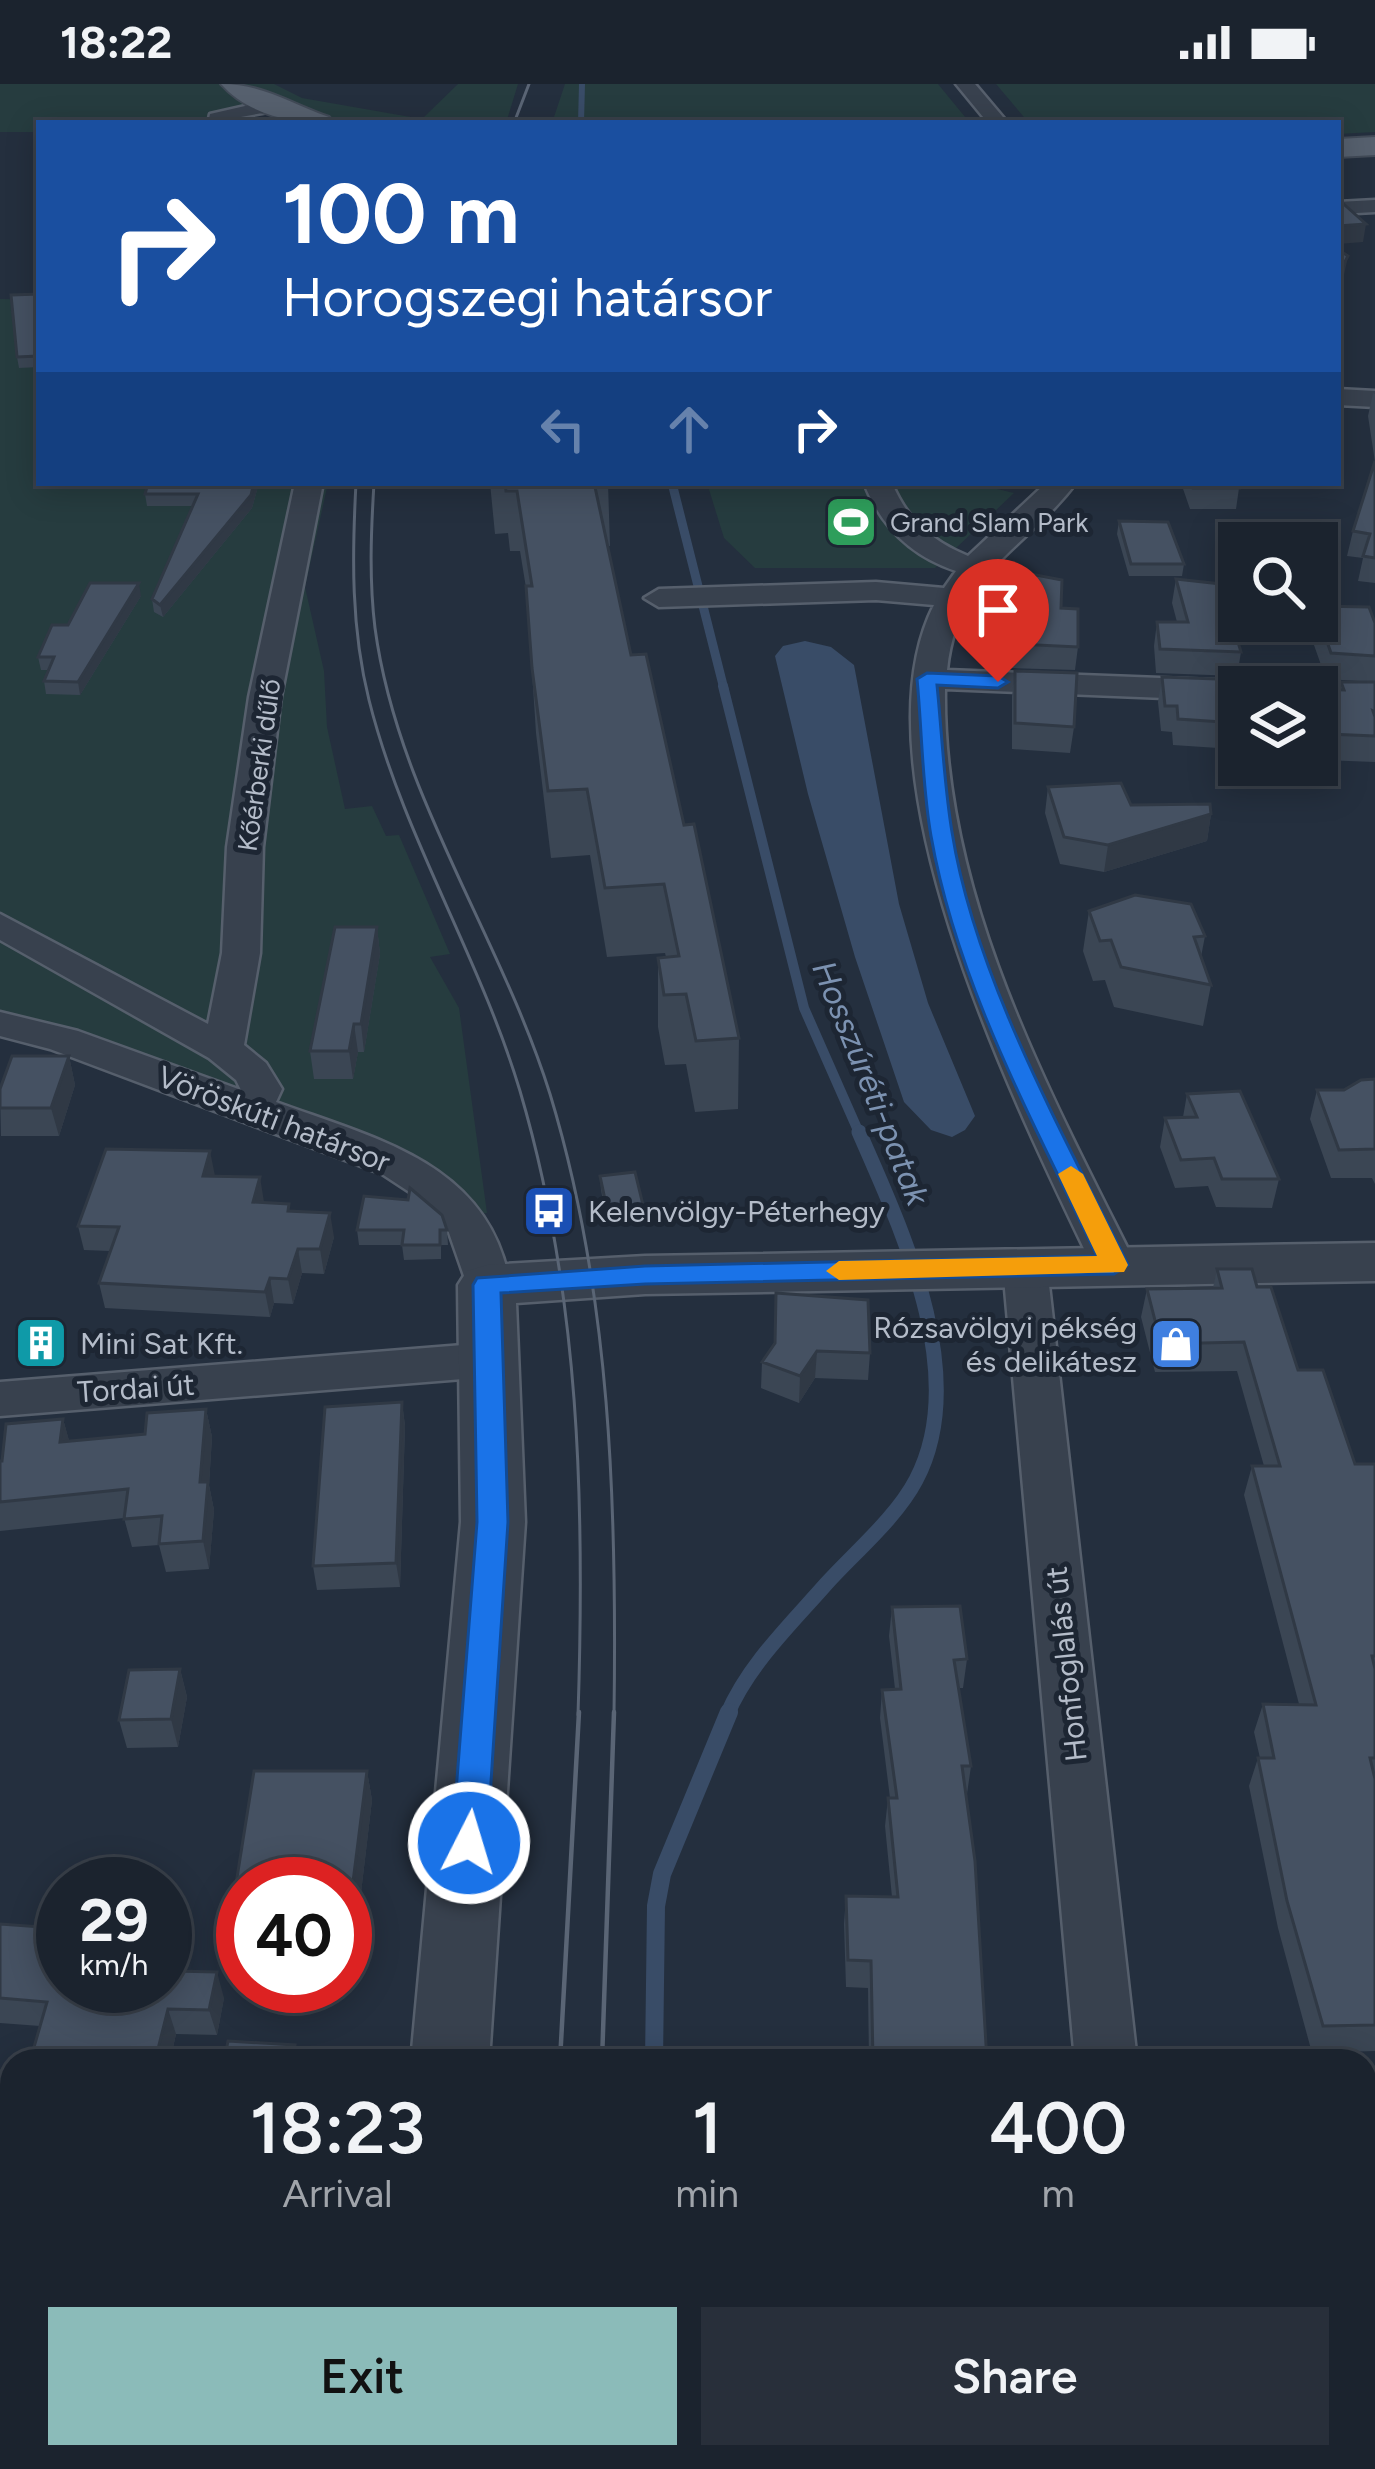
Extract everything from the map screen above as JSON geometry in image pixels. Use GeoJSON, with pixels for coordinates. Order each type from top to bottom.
{"type":"FeatureCollection","features":[{"type":"Feature","properties":{"kind":"main road"},"geometry":{"type":"LineString","coordinates":[[235,84],[272,106],[311,120]]}},
{"type":"Feature","properties":{"kind":"main road"},"geometry":{"type":"LineString","coordinates":[[1341,139],[1375,142]]}},
{"type":"Feature","properties":{"kind":"main road"},"geometry":{"type":"LineString","coordinates":[[1341,148],[1375,142]]}},
{"type":"Feature","properties":{"kind":"street"},"geometry":{"type":"LineString","coordinates":[[965,84],[996,120]]}},
{"type":"Feature","properties":{"kind":"street"},"geometry":{"type":"LineString","coordinates":[[218,120],[232,112],[272,106]]}},
{"type":"Feature","properties":{"kind":"street"},"geometry":{"type":"LineString","coordinates":[[1341,208],[1375,206]]}},
{"type":"Feature","properties":{"kind":"street"},"geometry":{"type":"LineString","coordinates":[[1341,397],[1375,399]]}},
{"type":"Feature","properties":{"kind":"street","name":"Kőérberki dűlő"},"geometry":{"type":"LineString","coordinates":[[224,1049],[242,953],[244,847],[262,715],[308,486]]}},
{"type":"Feature","properties":{"kind":"street"},"geometry":{"type":"LineString","coordinates":[[880,486],[898,522],[922,545],[944,560],[976,568]]}},
{"type":"Feature","properties":{"kind":"street"},"geometry":{"type":"LineString","coordinates":[[1059,486],[976,568],[953,598],[933,647],[927,679],[941,833],[960,911],[1013,1054],[1114,1265]]}},
{"type":"Feature","properties":{"kind":"street"},"geometry":{"type":"LineString","coordinates":[[669,598],[893,591],[953,598]]}},
{"type":"Feature","properties":{"kind":"street"},"geometry":{"type":"LineString","coordinates":[[927,679],[1218,690]]}},
{"type":"Feature","properties":{"kind":"street"},"geometry":{"type":"LineString","coordinates":[[0,925],[224,1049],[252,1072],[262,1089],[252,1109]]}},
{"type":"Feature","properties":{"kind":"street","name":"Vöröskúti határsor"},"geometry":{"type":"LineString","coordinates":[[0,1024],[64,1040],[413,1172],[464,1216],[478,1236],[487,1285]]}},
{"type":"Feature","properties":{"kind":"street"},"geometry":{"type":"LineString","coordinates":[[451,2049],[493,1522],[487,1285],[855,1270],[1375,1262]]}},
{"type":"Feature","properties":{"kind":"street","name":"Honfoglalás út"},"geometry":{"type":"LineString","coordinates":[[1025,1267],[1105,2049]]}},
{"type":"Feature","properties":{"kind":"street","name":"Tordai út"},"geometry":{"type":"LineString","coordinates":[[0,1399],[488,1360]]}},
{"type":"Feature","properties":{"kind":"green space"},"geometry":{"type":"Polygon","coordinates":[[[0,84],[274,84],[302,98],[422,119],[458,84],[518,84],[507,120],[311,120],[272,106],[218,120],[36,120],[36,132],[0,132],[0,84]]]}},
{"type":"Feature","properties":{"kind":"green space"},"geometry":{"type":"Polygon","coordinates":[[[565,84],[938,84],[968,120],[553,120],[565,84]]]}},
{"type":"Feature","properties":{"kind":"green space"},"geometry":{"type":"Polygon","coordinates":[[[996,84],[1375,84],[1375,132],[1341,134],[1341,120],[1026,120],[996,84]]]}},
{"type":"Feature","properties":{"kind":"green space"},"geometry":{"type":"Polygon","coordinates":[[[0,299],[36,300],[36,486],[327,486],[305,587],[324,671],[327,727],[345,809],[372,806],[386,836],[399,835],[450,954],[430,957],[459,1008],[487,1213],[464,1216],[445,1198],[0,1024],[0,299]]]}},
{"type":"Feature","properties":{"kind":"green space","name":"Grand Slam Park"},"geometry":{"type":"Polygon","coordinates":[[[708,486],[985,486],[1014,493],[935,568],[755,568],[724,538],[708,486]]]}},
{"type":"Feature","properties":{"kind":"water"},"geometry":{"type":"Polygon","coordinates":[[[805,641],[831,647],[854,665],[899,904],[928,1003],[975,1116],[952,1137],[931,1130],[904,1102],[855,957],[775,656],[783,646],[805,641]]]}},
{"type":"Feature","properties":{"kind":"building"},"geometry":{"type":"Polygon","coordinates":[[[1341,202],[1366,224],[1341,226],[1341,202]]]}},
{"type":"Feature","properties":{"kind":"building"},"geometry":{"type":"Polygon","coordinates":[[[36,294],[36,356],[17,357],[11,295],[36,294]]]}},
{"type":"Feature","properties":{"kind":"building"},"geometry":{"type":"Polygon","coordinates":[[[1375,461],[1375,558],[1363,556],[1370,534],[1353,531],[1375,461]]]}},
{"type":"Feature","properties":{"kind":"building"},"geometry":{"type":"Polygon","coordinates":[[[147,486],[253,486],[251,495],[160,605],[152,599],[198,494],[145,494],[147,486]]]}},
{"type":"Feature","properties":{"kind":"building"},"geometry":{"type":"Polygon","coordinates":[[[505,486],[609,486],[595,487],[631,655],[646,654],[684,825],[694,824],[739,1038],[696,1041],[686,994],[664,995],[658,958],[679,956],[664,884],[605,888],[587,789],[548,791],[532,668],[526,586],[532,586],[517,491],[506,491],[505,486]]]}},
{"type":"Feature","properties":{"kind":"building"},"geometry":{"type":"Polygon","coordinates":[[[1192,486],[1239,488],[1193,488],[1192,486]]]}},
{"type":"Feature","properties":{"kind":"building"},"geometry":{"type":"Polygon","coordinates":[[[1119,521],[1168,522],[1184,564],[1131,564],[1119,521]]]}},
{"type":"Feature","properties":{"kind":"building"},"geometry":{"type":"Polygon","coordinates":[[[1004,569],[1062,580],[1061,608],[1078,609],[1078,647],[1015,644],[1014,624],[1002,623],[1004,569]]]}},
{"type":"Feature","properties":{"kind":"building"},"geometry":{"type":"Polygon","coordinates":[[[1176,579],[1218,584],[1218,642],[1238,642],[1241,652],[1160,649],[1157,622],[1188,622],[1176,579]]]}},
{"type":"Feature","properties":{"kind":"building"},"geometry":{"type":"Polygon","coordinates":[[[90,583],[139,583],[78,682],[44,681],[54,657],[38,657],[52,625],[68,625],[90,583]]]}},
{"type":"Feature","properties":{"kind":"building"},"geometry":{"type":"Polygon","coordinates":[[[1338,606],[1369,607],[1375,623],[1375,656],[1331,653],[1327,642],[1338,642],[1338,606]]]}},
{"type":"Feature","properties":{"kind":"building"},"geometry":{"type":"Polygon","coordinates":[[[1015,671],[1077,673],[1074,727],[1015,723],[1015,671]]]}},
{"type":"Feature","properties":{"kind":"building"},"geometry":{"type":"Polygon","coordinates":[[[1162,677],[1218,679],[1218,722],[1178,719],[1177,706],[1165,706],[1162,677]]]}},
{"type":"Feature","properties":{"kind":"building"},"geometry":{"type":"Polygon","coordinates":[[[1341,682],[1375,682],[1375,736],[1338,734],[1338,690],[1344,690],[1341,682]]]}},
{"type":"Feature","properties":{"kind":"building"},"geometry":{"type":"Polygon","coordinates":[[[1121,783],[1131,805],[1210,804],[1211,814],[1108,845],[1064,837],[1048,787],[1121,783]]]}},
{"type":"Feature","properties":{"kind":"building"},"geometry":{"type":"Polygon","coordinates":[[[1135,895],[1191,904],[1205,936],[1194,937],[1211,985],[1121,967],[1111,940],[1100,941],[1089,911],[1135,895]]]}},
{"type":"Feature","properties":{"kind":"building"},"geometry":{"type":"Polygon","coordinates":[[[335,927],[377,927],[361,1024],[354,1024],[349,1051],[310,1051],[335,927]]]}},
{"type":"Feature","properties":{"kind":"building"},"geometry":{"type":"Polygon","coordinates":[[[12,1056],[69,1056],[51,1108],[0,1108],[0,1089],[12,1056]]]}},
{"type":"Feature","properties":{"kind":"building"},"geometry":{"type":"Polygon","coordinates":[[[1375,1079],[1375,1149],[1339,1150],[1317,1090],[1344,1090],[1361,1080],[1375,1079]]]}},
{"type":"Feature","properties":{"kind":"building"},"geometry":{"type":"Polygon","coordinates":[[[1240,1091],[1279,1179],[1222,1179],[1214,1158],[1181,1160],[1165,1118],[1197,1117],[1187,1094],[1240,1091]]]}},
{"type":"Feature","properties":{"kind":"building"},"geometry":{"type":"Polygon","coordinates":[[[106,1149],[210,1151],[203,1176],[260,1177],[253,1202],[289,1204],[288,1211],[330,1213],[320,1249],[298,1249],[288,1279],[270,1278],[265,1292],[99,1283],[119,1227],[78,1226],[106,1149]]]}},
{"type":"Feature","properties":{"kind":"building"},"geometry":{"type":"Polygon","coordinates":[[[635,1172],[643,1205],[607,1209],[600,1176],[635,1172]]]}},
{"type":"Feature","properties":{"kind":"building"},"geometry":{"type":"Polygon","coordinates":[[[410,1188],[442,1215],[447,1230],[440,1230],[440,1245],[402,1245],[404,1230],[357,1230],[364,1196],[408,1200],[410,1188]]]}},
{"type":"Feature","properties":{"kind":"building"},"geometry":{"type":"Polygon","coordinates":[[[1217,1269],[1252,1269],[1257,1287],[1271,1287],[1298,1370],[1323,1370],[1355,1464],[1375,1464],[1375,1758],[1370,1758],[1375,1779],[1375,2025],[1323,2026],[1287,1901],[1258,1758],[1274,1758],[1263,1704],[1316,1705],[1252,1466],[1280,1466],[1244,1342],[1161,1344],[1147,1289],[1222,1288],[1217,1269]]]}},
{"type":"Feature","properties":{"kind":"building"},"geometry":{"type":"Polygon","coordinates":[[[776,1293],[868,1300],[870,1353],[817,1351],[800,1376],[762,1362],[775,1343],[776,1293]]]}},
{"type":"Feature","properties":{"kind":"building"},"geometry":{"type":"Polygon","coordinates":[[[402,1402],[396,1563],[313,1566],[325,1407],[402,1402]]]}},
{"type":"Feature","properties":{"kind":"building"},"geometry":{"type":"Polygon","coordinates":[[[206,1409],[200,1482],[208,1482],[203,1541],[159,1544],[162,1516],[124,1519],[128,1489],[0,1502],[6,1424],[63,1419],[60,1442],[145,1434],[147,1413],[206,1409]]]}},
{"type":"Feature","properties":{"kind":"building"},"geometry":{"type":"Polygon","coordinates":[[[960,1606],[967,1659],[954,1660],[971,1766],[962,1766],[975,1861],[986,2049],[873,2049],[871,1961],[848,1960],[846,1896],[898,1897],[888,1798],[897,1798],[882,1690],[901,1689],[892,1607],[960,1606]]]}},
{"type":"Feature","properties":{"kind":"building"},"geometry":{"type":"Polygon","coordinates":[[[180,1669],[171,1719],[119,1720],[129,1670],[180,1669]]]}},
{"type":"Feature","properties":{"kind":"building"},"geometry":{"type":"Polygon","coordinates":[[[254,1771],[367,1771],[356,1857],[240,1857],[254,1771]]]}},
{"type":"Feature","properties":{"kind":"building"},"geometry":{"type":"Polygon","coordinates":[[[0,1924],[36,1927],[36,2001],[0,1998],[0,1924]]]}},
{"type":"Feature","properties":{"kind":"building"},"geometry":{"type":"Polygon","coordinates":[[[192,1971],[216,1972],[209,2010],[192,2010],[192,1971]]]}},
{"type":"Feature","properties":{"kind":"building"},"geometry":{"type":"Polygon","coordinates":[[[44,2013],[167,2013],[158,2049],[33,2049],[44,2013]]]}},
{"type":"Feature","properties":{"kind":"building"},"geometry":{"type":"Polygon","coordinates":[[[228,2041],[295,2045],[294,2049],[226,2049],[228,2041]]]}},
{"type":"Feature","properties":{"kind":"waterway","name":"Hosszúréti-patak"},"geometry":{"type":"LineString","coordinates":[[581,120],[582,84]]}},
{"type":"Feature","properties":{"kind":"waterway","name":"Hosszúréti-patak"},"geometry":{"type":"LineString","coordinates":[[673,486],[724,689]]}},
{"type":"Feature","properties":{"kind":"waterway","name":"Hosszúréti-patak"},"geometry":{"type":"LineString","coordinates":[[723,686],[804,1008],[860,1135]]}},
{"type":"Feature","properties":{"kind":"waterway","name":"Hosszúréti-patak"},"geometry":{"type":"LineString","coordinates":[[727,1715],[771,1646],[898,1508],[916,1480],[931,1439],[936,1396],[924,1304],[894,1213],[859,1132]]}},
{"type":"Feature","properties":{"kind":"waterway","name":"Hosszúréti-patak"},"geometry":{"type":"LineString","coordinates":[[654,2049],[656,1906],[662,1874],[729,1712]]}},
{"type":"Feature","properties":{"kind":"tram line"},"geometry":{"type":"LineString","coordinates":[[515,120],[529,84]]}},
{"type":"Feature","properties":{"kind":"tram line"},"geometry":{"type":"LineString","coordinates":[[356,486],[354,592],[369,700],[401,800],[503,1041],[540,1167],[555,1245],[567,1322],[579,1479],[578,1715]]}},
{"type":"Feature","properties":{"kind":"tram line"},"geometry":{"type":"LineString","coordinates":[[374,486],[372,592],[387,689],[427,807],[505,978],[550,1094],[586,1246],[598,1324],[611,1480],[614,1712]]}},
{"type":"Feature","properties":{"kind":"tram line"},"geometry":{"type":"LineString","coordinates":[[561,2049],[579,1712]]}},
{"type":"Feature","properties":{"kind":"tram line"},"geometry":{"type":"LineString","coordinates":[[602,2049],[614,1712]]}},
{"type":"Feature","properties":{"kind":"slow traffic"},"geometry":{"type":"LineString","coordinates":[[839,1271],[1114,1265],[1071,1174]]}},
{"type":"Feature","properties":{"kind":"place","name":"Grand Slam Park"},"geometry":{"type":"Point","coordinates":[851,522]}},
{"type":"Feature","properties":{"kind":"place","name":"Kelenvölgy-Péterhegy"},"geometry":{"type":"Point","coordinates":[549,1211]}},
{"type":"Feature","properties":{"kind":"place","name":"Mini Sat Kft."},"geometry":{"type":"Point","coordinates":[41,1343]}},
{"type":"Feature","properties":{"kind":"place","name":"Rózsavölgyi pékség és delikátesz"},"geometry":{"type":"Point","coordinates":[1176,1344]}},
{"type":"Feature","properties":{"kind":"route"},"geometry":{"type":"LineString","coordinates":[[469,1843],[493,1522],[487,1285],[645,1275],[1114,1265],[988,992],[960,911],[941,833],[927,679],[998,682]]}}]}
